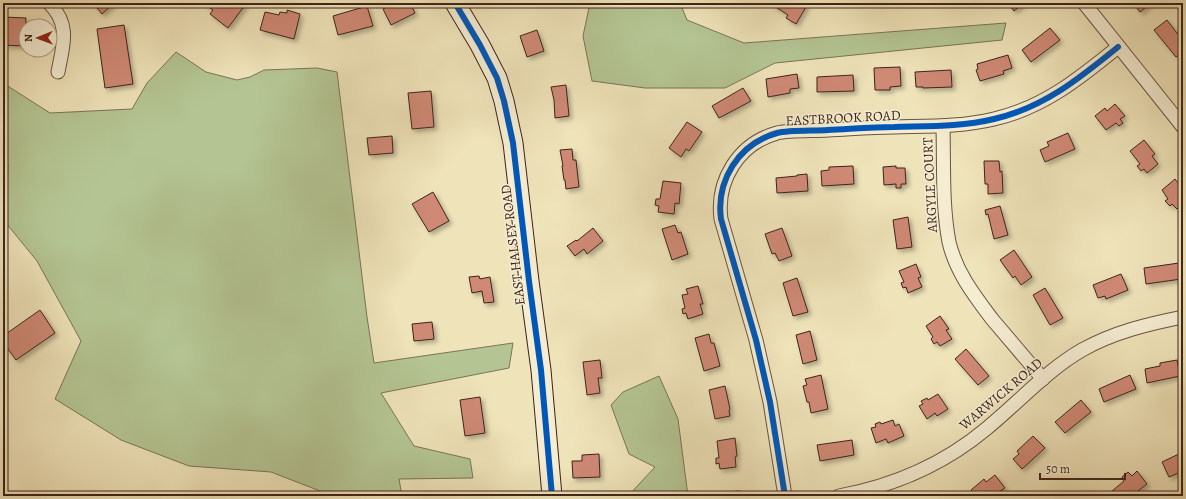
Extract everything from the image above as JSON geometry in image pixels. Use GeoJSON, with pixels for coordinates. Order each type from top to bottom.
{"type":"FeatureCollection","features":[{"type":"Feature","properties":{"kind":"street"},"geometry":{"type":"LineString","coordinates":[[49,3],[58,11],[65,32],[58,72]]}},
{"type":"Feature","properties":{"kind":"street","name":"EAST HALSEY ROAD"},"geometry":{"type":"LineString","coordinates":[[455,3],[480,45],[497,78],[504,101],[513,143],[541,370],[552,496]]}},
{"type":"Feature","properties":{"kind":"street"},"geometry":{"type":"LineString","coordinates":[[1084,3],[1183,127]]}},
{"type":"Feature","properties":{"kind":"street","name":"EASTBROOK ROAD"},"geometry":{"type":"LineString","coordinates":[[785,496],[770,402],[756,340],[721,219],[720,199],[724,184],[730,170],[744,151],[757,142],[778,133],[892,127],[943,127],[993,120],[1037,105],[1083,76],[1118,47]]}},
{"type":"Feature","properties":{"kind":"street","name":"ARGYLE COURT"},"geometry":{"type":"LineString","coordinates":[[943,127],[946,221],[954,258],[972,293],[1043,379]]}},
{"type":"Feature","properties":{"kind":"street","name":"WARWICK ROAD"},"geometry":{"type":"LineString","coordinates":[[839,496],[862,492],[889,484],[941,460],[986,430],[1043,379],[1082,350],[1124,331],[1183,317]]}},
{"type":"Feature","properties":{"kind":"green space"},"geometry":{"type":"Polygon","coordinates":[[[590,3],[680,3],[687,20],[744,43],[1006,23],[1002,40],[775,63],[725,88],[645,88],[592,81],[583,36],[590,3]]]}},
{"type":"Feature","properties":{"kind":"green space"},"geometry":{"type":"Polygon","coordinates":[[[176,52],[206,72],[237,80],[250,77],[264,70],[317,68],[337,72],[374,363],[513,343],[509,368],[381,393],[414,446],[470,459],[473,478],[399,479],[402,496],[333,496],[271,472],[189,466],[121,440],[55,399],[81,341],[37,261],[6,223],[8,164],[3,160],[3,83],[50,113],[132,109],[147,83],[176,52]]]}},
{"type":"Feature","properties":{"kind":"green space"},"geometry":{"type":"Polygon","coordinates":[[[659,376],[678,419],[688,496],[628,496],[655,467],[629,454],[611,405],[623,392],[659,376]]]}},
{"type":"Feature","properties":{"kind":"building"},"geometry":{"type":"Polygon","coordinates":[[[93,3],[114,3],[102,14],[93,3]]]}},
{"type":"Feature","properties":{"kind":"building"},"geometry":{"type":"Polygon","coordinates":[[[203,3],[243,3],[245,5],[228,28],[210,14],[213,10],[203,3]]]}},
{"type":"Feature","properties":{"kind":"building"},"geometry":{"type":"Polygon","coordinates":[[[394,3],[410,3],[415,13],[391,25],[383,9],[394,3]]]}},
{"type":"Feature","properties":{"kind":"building"},"geometry":{"type":"Polygon","coordinates":[[[803,3],[807,5],[796,24],[786,18],[788,15],[771,4],[803,3]]]}},
{"type":"Feature","properties":{"kind":"building"},"geometry":{"type":"Polygon","coordinates":[[[1008,3],[1024,3],[1014,11],[1008,3]]]}},
{"type":"Feature","properties":{"kind":"building"},"geometry":{"type":"Polygon","coordinates":[[[1133,3],[1151,3],[1140,12],[1133,3]]]}},
{"type":"Feature","properties":{"kind":"building"},"geometry":{"type":"Polygon","coordinates":[[[367,6],[373,26],[338,35],[333,16],[367,6]]]}},
{"type":"Feature","properties":{"kind":"building"},"geometry":{"type":"Polygon","coordinates":[[[287,10],[300,14],[294,39],[260,30],[265,12],[279,15],[280,12],[287,13],[287,10]]]}},
{"type":"Feature","properties":{"kind":"building"},"geometry":{"type":"Polygon","coordinates":[[[3,17],[26,18],[18,18],[18,46],[3,45],[3,17]]]}},
{"type":"Feature","properties":{"kind":"building"},"geometry":{"type":"Polygon","coordinates":[[[1167,20],[1183,41],[1183,52],[1176,57],[1154,30],[1167,20]]]}},
{"type":"Feature","properties":{"kind":"building"},"geometry":{"type":"Polygon","coordinates":[[[124,25],[133,84],[105,88],[97,29],[124,25]]]}},
{"type":"Feature","properties":{"kind":"building"},"geometry":{"type":"Polygon","coordinates":[[[1050,28],[1060,40],[1031,62],[1022,50],[1050,28]]]}},
{"type":"Feature","properties":{"kind":"building"},"geometry":{"type":"Polygon","coordinates":[[[537,30],[544,51],[527,57],[520,36],[537,30]]]}},
{"type":"Feature","properties":{"kind":"building"},"geometry":{"type":"Polygon","coordinates":[[[1008,55],[1012,68],[1003,71],[1004,74],[980,81],[976,70],[978,69],[977,64],[1008,55]]]}},
{"type":"Feature","properties":{"kind":"building"},"geometry":{"type":"Polygon","coordinates":[[[900,67],[901,86],[890,87],[890,90],[875,90],[874,68],[900,67]]]}},
{"type":"Feature","properties":{"kind":"building"},"geometry":{"type":"Polygon","coordinates":[[[951,70],[952,87],[916,87],[915,72],[951,70]]]}},
{"type":"Feature","properties":{"kind":"building"},"geometry":{"type":"Polygon","coordinates":[[[797,74],[799,88],[790,89],[790,93],[768,97],[766,79],[797,74]]]}},
{"type":"Feature","properties":{"kind":"building"},"geometry":{"type":"Polygon","coordinates":[[[853,75],[854,91],[817,92],[817,77],[853,75]]]}},
{"type":"Feature","properties":{"kind":"building"},"geometry":{"type":"Polygon","coordinates":[[[566,85],[569,116],[555,118],[554,100],[551,87],[566,85]]]}},
{"type":"Feature","properties":{"kind":"building"},"geometry":{"type":"Polygon","coordinates":[[[743,88],[751,101],[719,118],[712,106],[743,88]]]}},
{"type":"Feature","properties":{"kind":"building"},"geometry":{"type":"Polygon","coordinates":[[[431,91],[434,127],[412,129],[408,93],[431,91]]]}},
{"type":"Feature","properties":{"kind":"building"},"geometry":{"type":"Polygon","coordinates":[[[1115,104],[1125,116],[1120,119],[1123,123],[1119,126],[1116,123],[1106,130],[1095,116],[1105,108],[1107,111],[1115,104]]]}},
{"type":"Feature","properties":{"kind":"building"},"geometry":{"type":"Polygon","coordinates":[[[687,122],[702,132],[689,151],[686,149],[681,157],[669,148],[687,122]]]}},
{"type":"Feature","properties":{"kind":"building"},"geometry":{"type":"Polygon","coordinates":[[[1068,133],[1075,149],[1045,162],[1040,150],[1049,146],[1047,142],[1068,133]]]}},
{"type":"Feature","properties":{"kind":"building"},"geometry":{"type":"Polygon","coordinates":[[[392,136],[393,153],[369,155],[367,138],[392,136]]]}},
{"type":"Feature","properties":{"kind":"building"},"geometry":{"type":"Polygon","coordinates":[[[1144,140],[1155,154],[1152,156],[1158,164],[1147,173],[1144,169],[1141,171],[1137,166],[1140,164],[1130,151],[1144,140]]]}},
{"type":"Feature","properties":{"kind":"building"},"geometry":{"type":"Polygon","coordinates":[[[572,149],[573,160],[576,160],[579,187],[566,189],[560,150],[572,149]]]}},
{"type":"Feature","properties":{"kind":"building"},"geometry":{"type":"Polygon","coordinates":[[[984,161],[999,161],[1000,172],[1002,171],[1003,193],[988,194],[988,184],[985,184],[984,161]]]}},
{"type":"Feature","properties":{"kind":"building"},"geometry":{"type":"Polygon","coordinates":[[[853,166],[854,184],[822,186],[821,171],[829,170],[829,167],[853,166]]]}},
{"type":"Feature","properties":{"kind":"building"},"geometry":{"type":"Polygon","coordinates":[[[896,166],[896,168],[905,168],[906,184],[901,184],[901,188],[896,188],[896,184],[884,185],[883,167],[896,166]]]}},
{"type":"Feature","properties":{"kind":"building"},"geometry":{"type":"Polygon","coordinates":[[[807,174],[808,191],[777,193],[776,178],[807,174]]]}},
{"type":"Feature","properties":{"kind":"building"},"geometry":{"type":"Polygon","coordinates":[[[1175,179],[1183,189],[1183,204],[1177,209],[1172,204],[1170,206],[1165,201],[1168,199],[1162,190],[1175,179]]]}},
{"type":"Feature","properties":{"kind":"building"},"geometry":{"type":"Polygon","coordinates":[[[663,181],[681,183],[679,204],[675,203],[674,214],[658,212],[659,206],[655,205],[656,199],[660,199],[663,181]]]}},
{"type":"Feature","properties":{"kind":"building"},"geometry":{"type":"Polygon","coordinates":[[[433,192],[449,221],[429,232],[412,204],[433,192]]]}},
{"type":"Feature","properties":{"kind":"building"},"geometry":{"type":"Polygon","coordinates":[[[1000,206],[1008,235],[994,239],[988,214],[986,215],[985,210],[1000,206]]]}},
{"type":"Feature","properties":{"kind":"building"},"geometry":{"type":"Polygon","coordinates":[[[908,217],[912,247],[897,249],[893,220],[908,217]]]}},
{"type":"Feature","properties":{"kind":"building"},"geometry":{"type":"Polygon","coordinates":[[[675,225],[678,233],[681,232],[688,254],[672,260],[662,229],[675,225]]]}},
{"type":"Feature","properties":{"kind":"building"},"geometry":{"type":"Polygon","coordinates":[[[593,228],[603,241],[587,254],[584,249],[575,256],[567,246],[576,240],[577,241],[593,228]]]}},
{"type":"Feature","properties":{"kind":"building"},"geometry":{"type":"Polygon","coordinates":[[[782,228],[792,256],[779,261],[775,253],[772,254],[765,234],[782,228]]]}},
{"type":"Feature","properties":{"kind":"building"},"geometry":{"type":"Polygon","coordinates":[[[1014,250],[1032,277],[1021,285],[1015,276],[1013,278],[1000,260],[1014,250]]]}},
{"type":"Feature","properties":{"kind":"building"},"geometry":{"type":"Polygon","coordinates":[[[1179,263],[1181,279],[1146,284],[1144,268],[1179,263]]]}},
{"type":"Feature","properties":{"kind":"building"},"geometry":{"type":"Polygon","coordinates":[[[916,264],[921,277],[918,278],[922,287],[908,293],[906,287],[903,288],[901,283],[904,282],[899,271],[916,264]]]}},
{"type":"Feature","properties":{"kind":"building"},"geometry":{"type":"Polygon","coordinates":[[[1121,274],[1128,290],[1106,299],[1105,296],[1098,298],[1093,285],[1121,274]]]}},
{"type":"Feature","properties":{"kind":"building"},"geometry":{"type":"Polygon","coordinates":[[[479,276],[480,279],[490,277],[494,302],[484,303],[482,291],[472,293],[469,277],[479,276]]]}},
{"type":"Feature","properties":{"kind":"building"},"geometry":{"type":"Polygon","coordinates":[[[797,278],[808,312],[793,316],[783,283],[797,278]]]}},
{"type":"Feature","properties":{"kind":"building"},"geometry":{"type":"Polygon","coordinates":[[[698,286],[703,304],[700,304],[703,314],[688,319],[686,313],[683,314],[682,309],[685,308],[682,295],[688,294],[686,289],[698,286]]]}},
{"type":"Feature","properties":{"kind":"building"},"geometry":{"type":"Polygon","coordinates":[[[1045,288],[1063,318],[1050,325],[1033,295],[1045,288]]]}},
{"type":"Feature","properties":{"kind":"building"},"geometry":{"type":"Polygon","coordinates":[[[40,310],[55,333],[16,360],[3,342],[3,336],[40,310]]]}},
{"type":"Feature","properties":{"kind":"building"},"geometry":{"type":"Polygon","coordinates":[[[940,316],[949,329],[946,330],[952,339],[940,346],[937,342],[934,344],[931,339],[933,337],[926,326],[940,316]]]}},
{"type":"Feature","properties":{"kind":"building"},"geometry":{"type":"Polygon","coordinates":[[[432,322],[434,339],[414,341],[412,324],[432,322]]]}},
{"type":"Feature","properties":{"kind":"building"},"geometry":{"type":"Polygon","coordinates":[[[810,331],[817,360],[803,364],[796,335],[810,331]]]}},
{"type":"Feature","properties":{"kind":"building"},"geometry":{"type":"Polygon","coordinates":[[[709,334],[711,343],[714,343],[720,366],[704,371],[695,338],[709,334]]]}},
{"type":"Feature","properties":{"kind":"building"},"geometry":{"type":"Polygon","coordinates":[[[966,349],[989,376],[978,385],[955,359],[966,349]]]}},
{"type":"Feature","properties":{"kind":"building"},"geometry":{"type":"Polygon","coordinates":[[[600,360],[602,378],[598,378],[600,393],[587,395],[583,362],[600,360]]]}},
{"type":"Feature","properties":{"kind":"building"},"geometry":{"type":"Polygon","coordinates":[[[1177,360],[1180,376],[1147,383],[1145,369],[1160,366],[1160,363],[1177,360]]]}},
{"type":"Feature","properties":{"kind":"building"},"geometry":{"type":"Polygon","coordinates":[[[821,375],[828,409],[811,413],[809,402],[807,402],[803,386],[807,385],[805,379],[821,375]]]}},
{"type":"Feature","properties":{"kind":"building"},"geometry":{"type":"Polygon","coordinates":[[[1130,375],[1136,389],[1104,402],[1099,389],[1130,375]]]}},
{"type":"Feature","properties":{"kind":"building"},"geometry":{"type":"Polygon","coordinates":[[[725,386],[730,416],[715,419],[709,390],[725,386]]]}},
{"type":"Feature","properties":{"kind":"building"},"geometry":{"type":"Polygon","coordinates":[[[938,394],[948,409],[937,416],[935,413],[927,419],[919,406],[923,404],[921,401],[927,398],[928,400],[938,394]]]}},
{"type":"Feature","properties":{"kind":"building"},"geometry":{"type":"Polygon","coordinates":[[[480,397],[485,433],[465,436],[460,400],[480,397]]]}},
{"type":"Feature","properties":{"kind":"building"},"geometry":{"type":"Polygon","coordinates":[[[1081,400],[1091,412],[1065,433],[1055,422],[1081,400]]]}},
{"type":"Feature","properties":{"kind":"building"},"geometry":{"type":"Polygon","coordinates":[[[893,420],[895,426],[899,424],[904,436],[888,443],[886,439],[876,443],[871,428],[876,427],[875,424],[880,422],[881,424],[893,420]]]}},
{"type":"Feature","properties":{"kind":"building"},"geometry":{"type":"Polygon","coordinates":[[[1033,436],[1045,448],[1022,469],[1013,459],[1019,454],[1017,451],[1033,436]]]}},
{"type":"Feature","properties":{"kind":"building"},"geometry":{"type":"Polygon","coordinates":[[[735,438],[737,456],[735,457],[736,467],[720,469],[719,463],[716,464],[716,458],[719,458],[717,441],[735,438]]]}},
{"type":"Feature","properties":{"kind":"building"},"geometry":{"type":"Polygon","coordinates":[[[852,440],[854,455],[820,461],[817,445],[852,440]]]}},
{"type":"Feature","properties":{"kind":"building"},"geometry":{"type":"Polygon","coordinates":[[[1183,452],[1183,471],[1169,477],[1162,462],[1183,452]]]}},
{"type":"Feature","properties":{"kind":"building"},"geometry":{"type":"Polygon","coordinates":[[[599,454],[600,477],[573,478],[572,461],[582,461],[582,455],[599,454]]]}},
{"type":"Feature","properties":{"kind":"building"},"geometry":{"type":"Polygon","coordinates":[[[1137,471],[1147,484],[1134,494],[1134,496],[1116,496],[1112,491],[1124,481],[1122,477],[1128,472],[1132,476],[1137,471]]]}},
{"type":"Feature","properties":{"kind":"building"},"geometry":{"type":"Polygon","coordinates":[[[995,475],[1005,488],[1000,491],[1002,494],[999,496],[975,496],[971,490],[984,479],[986,482],[995,475]]]}},
{"type":"Feature","properties":{"kind":"building"},"geometry":{"type":"Polygon","coordinates":[[[740,491],[741,496],[726,496],[726,492],[740,491]]]}},
{"type":"Feature","properties":{"kind":"cycle path"},"geometry":{"type":"LineString","coordinates":[[455,3],[480,45],[497,78],[504,101],[513,143],[541,370],[552,496]]}},
{"type":"Feature","properties":{"kind":"cycle path"},"geometry":{"type":"LineString","coordinates":[[785,496],[770,402],[756,340],[721,219],[720,205],[722,191],[732,166],[751,146],[763,138],[782,132],[957,125],[982,122],[1012,114],[1045,100],[1075,81],[1118,47]]}}]}
